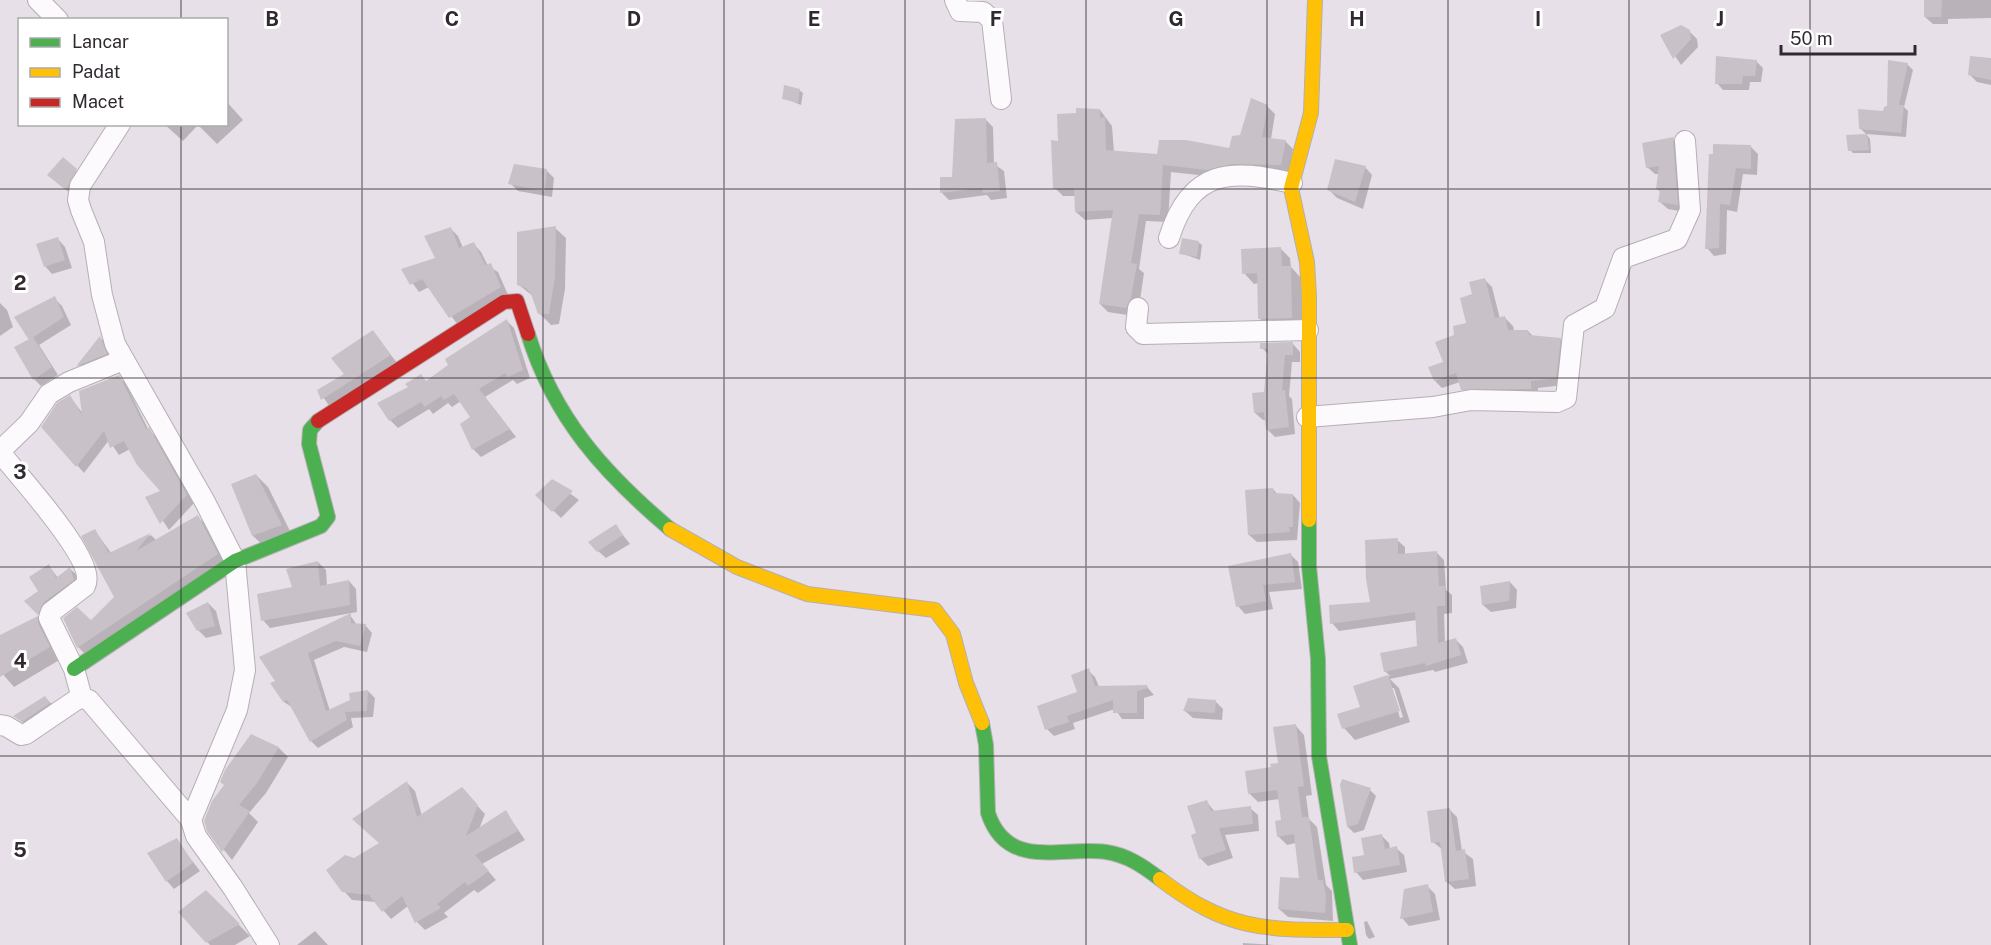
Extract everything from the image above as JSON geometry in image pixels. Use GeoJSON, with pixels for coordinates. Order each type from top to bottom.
{"type":"FeatureCollection","features":[{"type":"Feature","properties":{"kind":"street"},"geometry":{"type":"LineString","coordinates":[[38,0],[56,18]]}},
{"type":"Feature","properties":{"kind":"street"},"geometry":{"type":"LineString","coordinates":[[955,0],[960,11],[977,11],[992,20],[1001,99]]}},
{"type":"Feature","properties":{"kind":"street"},"geometry":{"type":"LineString","coordinates":[[1315,0],[1311,113],[1293,183],[1293,203],[1307,262],[1309,566],[1318,659],[1319,756],[1350,945]]}},
{"type":"Feature","properties":{"kind":"street"},"geometry":{"type":"LineString","coordinates":[[119,126],[80,186],[78,200],[94,242],[102,295],[115,344],[205,502],[235,561],[245,670],[243,686],[230,729],[191,820]]}},
{"type":"Feature","properties":{"kind":"street"},"geometry":{"type":"LineString","coordinates":[[1307,417],[1433,407],[1466,400],[1562,401],[1568,394],[1574,325],[1605,308],[1623,258],[1677,239],[1690,210],[1685,141]]}},
{"type":"Feature","properties":{"kind":"street"},"geometry":{"type":"LineString","coordinates":[[1169,238],[1183,206],[1211,181],[1226,175],[1258,175],[1293,183]]}},
{"type":"Feature","properties":{"kind":"street"},"geometry":{"type":"LineString","coordinates":[[74,669],[235,561],[321,526],[328,517],[309,444],[310,430],[318,421],[504,302],[517,301],[539,369],[561,412],[585,446],[640,504],[674,533],[737,567],[807,594],[935,610],[947,618],[954,633],[963,675],[979,710],[985,734],[987,805],[993,825],[1008,844],[1027,852],[1104,852],[1123,855],[1197,906],[1229,922],[1269,928],[1347,930]]}},
{"type":"Feature","properties":{"kind":"street"},"geometry":{"type":"LineString","coordinates":[[1138,308],[1136,327],[1143,334],[1308,330]]}},
{"type":"Feature","properties":{"kind":"street"},"geometry":{"type":"LineString","coordinates":[[82,698],[74,669],[50,622],[49,615],[85,586],[87,577],[64,529],[0,451],[29,423],[49,394],[69,382],[123,360]]}},
{"type":"Feature","properties":{"kind":"street"},"geometry":{"type":"LineString","coordinates":[[0,725],[21,735],[26,734],[82,698],[89,700],[191,820],[196,836],[233,888],[269,945]]}},
{"type":"Feature","properties":{"kind":"building"},"geometry":{"type":"Polygon","coordinates":[[[1924,0],[1942,0],[1941,17],[1924,17],[1924,0]]]}},
{"type":"Feature","properties":{"kind":"building"},"geometry":{"type":"Polygon","coordinates":[[[1681,25],[1690,30],[1691,39],[1673,59],[1660,35],[1681,25]]]}},
{"type":"Feature","properties":{"kind":"building"},"geometry":{"type":"Polygon","coordinates":[[[1716,56],[1757,60],[1755,76],[1743,76],[1742,84],[1715,84],[1716,56]]]}},
{"type":"Feature","properties":{"kind":"building"},"geometry":{"type":"Polygon","coordinates":[[[1970,56],[1991,58],[1991,80],[1968,75],[1970,56]]]}},
{"type":"Feature","properties":{"kind":"building"},"geometry":{"type":"Polygon","coordinates":[[[1888,60],[1908,63],[1899,105],[1904,105],[1901,133],[1859,129],[1858,109],[1883,111],[1887,106],[1888,60]]]}},
{"type":"Feature","properties":{"kind":"building"},"geometry":{"type":"Polygon","coordinates":[[[784,85],[800,89],[798,103],[782,99],[784,85]]]}},
{"type":"Feature","properties":{"kind":"building"},"geometry":{"type":"Polygon","coordinates":[[[1251,98],[1268,105],[1262,137],[1286,140],[1281,165],[1232,164],[1207,170],[1163,165],[1160,215],[1139,214],[1131,263],[1137,264],[1131,298],[1126,308],[1099,304],[1113,210],[1075,212],[1074,188],[1053,189],[1051,140],[1058,141],[1057,114],[1076,113],[1076,108],[1100,109],[1100,118],[1105,117],[1106,150],[1157,154],[1159,140],[1186,140],[1229,148],[1232,136],[1240,135],[1251,98]]]}},
{"type":"Feature","properties":{"kind":"building"},"geometry":{"type":"Polygon","coordinates":[[[986,118],[987,163],[997,162],[1000,191],[983,193],[982,188],[940,193],[940,177],[952,177],[955,119],[986,118]]]}},
{"type":"Feature","properties":{"kind":"building"},"geometry":{"type":"Polygon","coordinates":[[[1867,134],[1869,150],[1848,151],[1846,135],[1867,134]]]}},
{"type":"Feature","properties":{"kind":"building"},"geometry":{"type":"Polygon","coordinates":[[[1674,137],[1678,205],[1658,202],[1660,190],[1656,189],[1659,166],[1646,168],[1642,143],[1674,137]]]}},
{"type":"Feature","properties":{"kind":"building"},"geometry":{"type":"Polygon","coordinates":[[[1713,144],[1751,145],[1751,169],[1736,168],[1730,205],[1720,204],[1719,248],[1705,249],[1709,154],[1713,154],[1713,144]]]}},
{"type":"Feature","properties":{"kind":"building"},"geometry":{"type":"Polygon","coordinates":[[[63,157],[77,169],[66,190],[47,175],[63,157]]]}},
{"type":"Feature","properties":{"kind":"building"},"geometry":{"type":"Polygon","coordinates":[[[1335,159],[1366,166],[1355,202],[1327,190],[1335,159]]]}},
{"type":"Feature","properties":{"kind":"building"},"geometry":{"type":"Polygon","coordinates":[[[514,164],[547,169],[545,191],[508,184],[514,164]]]}},
{"type":"Feature","properties":{"kind":"building"},"geometry":{"type":"Polygon","coordinates":[[[556,226],[555,277],[549,314],[538,314],[531,294],[526,288],[517,285],[517,232],[556,226]]]}},
{"type":"Feature","properties":{"kind":"building"},"geometry":{"type":"Polygon","coordinates":[[[451,227],[459,248],[474,242],[485,265],[491,263],[501,287],[449,318],[422,279],[410,285],[401,269],[435,258],[424,236],[451,227]]]}},
{"type":"Feature","properties":{"kind":"building"},"geometry":{"type":"Polygon","coordinates":[[[58,237],[65,260],[44,267],[36,244],[58,237]]]}},
{"type":"Feature","properties":{"kind":"building"},"geometry":{"type":"Polygon","coordinates":[[[1182,238],[1199,241],[1197,257],[1179,254],[1182,238]]]}},
{"type":"Feature","properties":{"kind":"building"},"geometry":{"type":"Polygon","coordinates":[[[1281,247],[1282,266],[1291,266],[1292,318],[1258,319],[1257,273],[1242,274],[1241,249],[1281,247]]]}},
{"type":"Feature","properties":{"kind":"building"},"geometry":{"type":"Polygon","coordinates":[[[1485,278],[1495,318],[1505,316],[1508,330],[1528,330],[1529,335],[1561,338],[1556,378],[1531,381],[1531,389],[1461,390],[1456,373],[1434,381],[1428,367],[1443,362],[1435,342],[1454,335],[1453,326],[1466,323],[1460,298],[1472,294],[1469,282],[1485,278]]]}},
{"type":"Feature","properties":{"kind":"building"},"geometry":{"type":"Polygon","coordinates":[[[55,296],[64,317],[29,340],[14,317],[55,296]]]}},
{"type":"Feature","properties":{"kind":"building"},"geometry":{"type":"Polygon","coordinates":[[[507,319],[523,370],[508,377],[505,373],[479,389],[510,429],[472,450],[460,424],[470,417],[454,394],[444,400],[441,396],[425,407],[421,402],[389,421],[377,403],[408,387],[405,384],[421,374],[426,381],[448,365],[445,359],[507,319]]]}},
{"type":"Feature","properties":{"kind":"building"},"geometry":{"type":"Polygon","coordinates":[[[373,330],[391,355],[321,400],[317,390],[344,374],[331,358],[373,330]]]}},
{"type":"Feature","properties":{"kind":"building"},"geometry":{"type":"Polygon","coordinates":[[[100,336],[107,354],[77,366],[77,365],[100,336]]]}},
{"type":"Feature","properties":{"kind":"building"},"geometry":{"type":"Polygon","coordinates":[[[33,337],[52,367],[33,380],[14,347],[33,337]]]}},
{"type":"Feature","properties":{"kind":"building"},"geometry":{"type":"Polygon","coordinates":[[[1293,342],[1293,355],[1285,355],[1282,390],[1285,390],[1289,427],[1266,430],[1264,412],[1254,413],[1252,393],[1264,392],[1268,349],[1260,349],[1260,343],[1293,342]]]}},
{"type":"Feature","properties":{"kind":"building"},"geometry":{"type":"Polygon","coordinates":[[[119,375],[146,429],[149,427],[187,495],[160,524],[145,497],[160,491],[137,465],[124,441],[110,448],[104,431],[76,467],[41,427],[57,403],[70,395],[82,415],[79,391],[119,375]]]}},
{"type":"Feature","properties":{"kind":"building"},"geometry":{"type":"Polygon","coordinates":[[[256,474],[282,525],[252,536],[231,484],[256,474]]]}},
{"type":"Feature","properties":{"kind":"building"},"geometry":{"type":"Polygon","coordinates":[[[552,479],[573,491],[552,512],[535,495],[552,479]]]}},
{"type":"Feature","properties":{"kind":"building"},"geometry":{"type":"Polygon","coordinates":[[[1273,488],[1274,493],[1293,494],[1293,527],[1289,527],[1290,532],[1248,535],[1245,490],[1273,488]]]}},
{"type":"Feature","properties":{"kind":"building"},"geometry":{"type":"Polygon","coordinates":[[[198,515],[218,554],[77,648],[63,618],[77,607],[91,620],[114,597],[81,536],[95,529],[109,553],[151,533],[136,551],[198,515]]]}},
{"type":"Feature","properties":{"kind":"building"},"geometry":{"type":"Polygon","coordinates":[[[616,524],[623,535],[597,552],[588,542],[616,524]]]}},
{"type":"Feature","properties":{"kind":"building"},"geometry":{"type":"Polygon","coordinates":[[[1398,538],[1398,554],[1437,551],[1439,586],[1445,586],[1445,606],[1437,606],[1438,643],[1456,638],[1461,655],[1426,666],[1425,663],[1384,672],[1380,653],[1417,646],[1415,612],[1330,624],[1329,605],[1370,602],[1366,579],[1365,540],[1398,538]]]}},
{"type":"Feature","properties":{"kind":"building"},"geometry":{"type":"Polygon","coordinates":[[[1291,553],[1295,582],[1263,585],[1266,601],[1236,607],[1228,566],[1291,553]]]}},
{"type":"Feature","properties":{"kind":"building"},"geometry":{"type":"Polygon","coordinates":[[[318,561],[320,586],[349,580],[350,605],[261,621],[257,594],[292,587],[286,569],[318,561]]]}},
{"type":"Feature","properties":{"kind":"building"},"geometry":{"type":"Polygon","coordinates":[[[49,564],[56,578],[70,567],[74,580],[44,602],[38,615],[24,601],[38,591],[29,577],[49,564]]]}},
{"type":"Feature","properties":{"kind":"building"},"geometry":{"type":"Polygon","coordinates":[[[1510,581],[1509,601],[1482,605],[1480,586],[1510,581]]]}},
{"type":"Feature","properties":{"kind":"building"},"geometry":{"type":"Polygon","coordinates":[[[208,602],[215,626],[197,631],[186,613],[208,602]]]}},
{"type":"Feature","properties":{"kind":"building"},"geometry":{"type":"Polygon","coordinates":[[[351,613],[351,623],[366,624],[360,646],[336,641],[308,653],[326,711],[350,700],[349,693],[368,690],[367,711],[345,712],[347,720],[310,742],[287,700],[283,702],[270,683],[275,681],[259,657],[351,613]]]}},
{"type":"Feature","properties":{"kind":"building"},"geometry":{"type":"Polygon","coordinates":[[[38,616],[38,623],[50,647],[0,677],[0,635],[38,616]]]}},
{"type":"Feature","properties":{"kind":"building"},"geometry":{"type":"Polygon","coordinates":[[[1089,668],[1095,686],[1147,685],[1148,688],[1137,691],[1137,713],[1113,713],[1113,700],[1067,716],[1069,722],[1045,730],[1037,706],[1077,692],[1071,675],[1089,668]]]}},
{"type":"Feature","properties":{"kind":"building"},"geometry":{"type":"Polygon","coordinates":[[[1388,675],[1400,711],[1342,729],[1337,714],[1360,707],[1353,686],[1388,675]]]}},
{"type":"Feature","properties":{"kind":"building"},"geometry":{"type":"Polygon","coordinates":[[[45,696],[50,703],[22,722],[13,716],[45,696]]]}},
{"type":"Feature","properties":{"kind":"building"},"geometry":{"type":"Polygon","coordinates":[[[1188,698],[1216,700],[1215,713],[1183,711],[1188,698]]]}},
{"type":"Feature","properties":{"kind":"building"},"geometry":{"type":"Polygon","coordinates":[[[1296,724],[1304,786],[1298,787],[1302,817],[1309,817],[1318,880],[1323,880],[1326,896],[1325,913],[1278,909],[1280,877],[1299,878],[1294,834],[1277,837],[1275,821],[1281,820],[1277,790],[1248,794],[1245,771],[1271,767],[1270,764],[1278,763],[1273,727],[1296,724]]]}},
{"type":"Feature","properties":{"kind":"building"},"geometry":{"type":"Polygon","coordinates":[[[251,734],[279,747],[257,783],[239,805],[250,811],[222,852],[207,831],[204,821],[212,801],[224,785],[220,782],[225,770],[251,734]]]}},
{"type":"Feature","properties":{"kind":"building"},"geometry":{"type":"Polygon","coordinates":[[[1342,779],[1371,788],[1358,824],[1347,827],[1340,785],[1342,779]]]}},
{"type":"Feature","properties":{"kind":"building"},"geometry":{"type":"Polygon","coordinates":[[[407,781],[417,817],[462,787],[478,805],[466,836],[506,810],[518,831],[475,855],[489,871],[468,886],[465,882],[437,904],[441,908],[415,923],[402,896],[382,912],[369,895],[342,892],[326,870],[345,855],[354,858],[379,843],[352,819],[407,781]]]}},
{"type":"Feature","properties":{"kind":"building"},"geometry":{"type":"Polygon","coordinates":[[[1207,800],[1211,811],[1251,806],[1253,824],[1219,828],[1226,850],[1199,859],[1191,835],[1196,833],[1187,806],[1207,800]]]}},
{"type":"Feature","properties":{"kind":"building"},"geometry":{"type":"Polygon","coordinates":[[[1450,808],[1456,851],[1465,849],[1469,879],[1445,882],[1440,842],[1431,843],[1427,811],[1450,808]]]}},
{"type":"Feature","properties":{"kind":"building"},"geometry":{"type":"Polygon","coordinates":[[[1382,834],[1385,849],[1397,846],[1400,865],[1354,873],[1352,857],[1364,855],[1361,838],[1382,834]]]}},
{"type":"Feature","properties":{"kind":"building"},"geometry":{"type":"Polygon","coordinates":[[[177,838],[193,863],[166,882],[147,853],[177,838]]]}},
{"type":"Feature","properties":{"kind":"building"},"geometry":{"type":"Polygon","coordinates":[[[1428,884],[1433,912],[1400,919],[1404,889],[1428,884]]]}},
{"type":"Feature","properties":{"kind":"building"},"geometry":{"type":"Polygon","coordinates":[[[206,890],[240,924],[206,943],[178,912],[206,890]]]}},
{"type":"Feature","properties":{"kind":"traffic: fast"},"geometry":{"type":"LineString","coordinates":[[528,334],[552,392],[584,442],[624,487],[670,529]]}},
{"type":"Feature","properties":{"kind":"traffic: fast"},"geometry":{"type":"LineString","coordinates":[[74,669],[235,561],[321,526],[328,517],[309,444],[310,430],[318,421]]}},
{"type":"Feature","properties":{"kind":"traffic: fast"},"geometry":{"type":"LineString","coordinates":[[1309,520],[1309,566],[1318,659],[1319,756],[1350,945]]}},
{"type":"Feature","properties":{"kind":"traffic: fast"},"geometry":{"type":"LineString","coordinates":[[982,723],[986,745],[988,813],[997,831],[1008,843],[1038,852],[1114,853],[1134,862],[1160,879]]}},
{"type":"Feature","properties":{"kind":"traffic: slow"},"geometry":{"type":"LineString","coordinates":[[1309,520],[1309,297],[1307,262],[1291,188],[1311,113],[1315,0]]}},
{"type":"Feature","properties":{"kind":"traffic: slow"},"geometry":{"type":"LineString","coordinates":[[670,529],[737,567],[807,594],[935,610],[953,634],[966,683],[982,723]]}},
{"type":"Feature","properties":{"kind":"traffic: slow"},"geometry":{"type":"LineString","coordinates":[[1160,879],[1206,909],[1248,924],[1270,928],[1347,930]]}},
{"type":"Feature","properties":{"kind":"traffic: jam"},"geometry":{"type":"LineString","coordinates":[[318,421],[504,302],[517,301],[528,334]]}}]}
